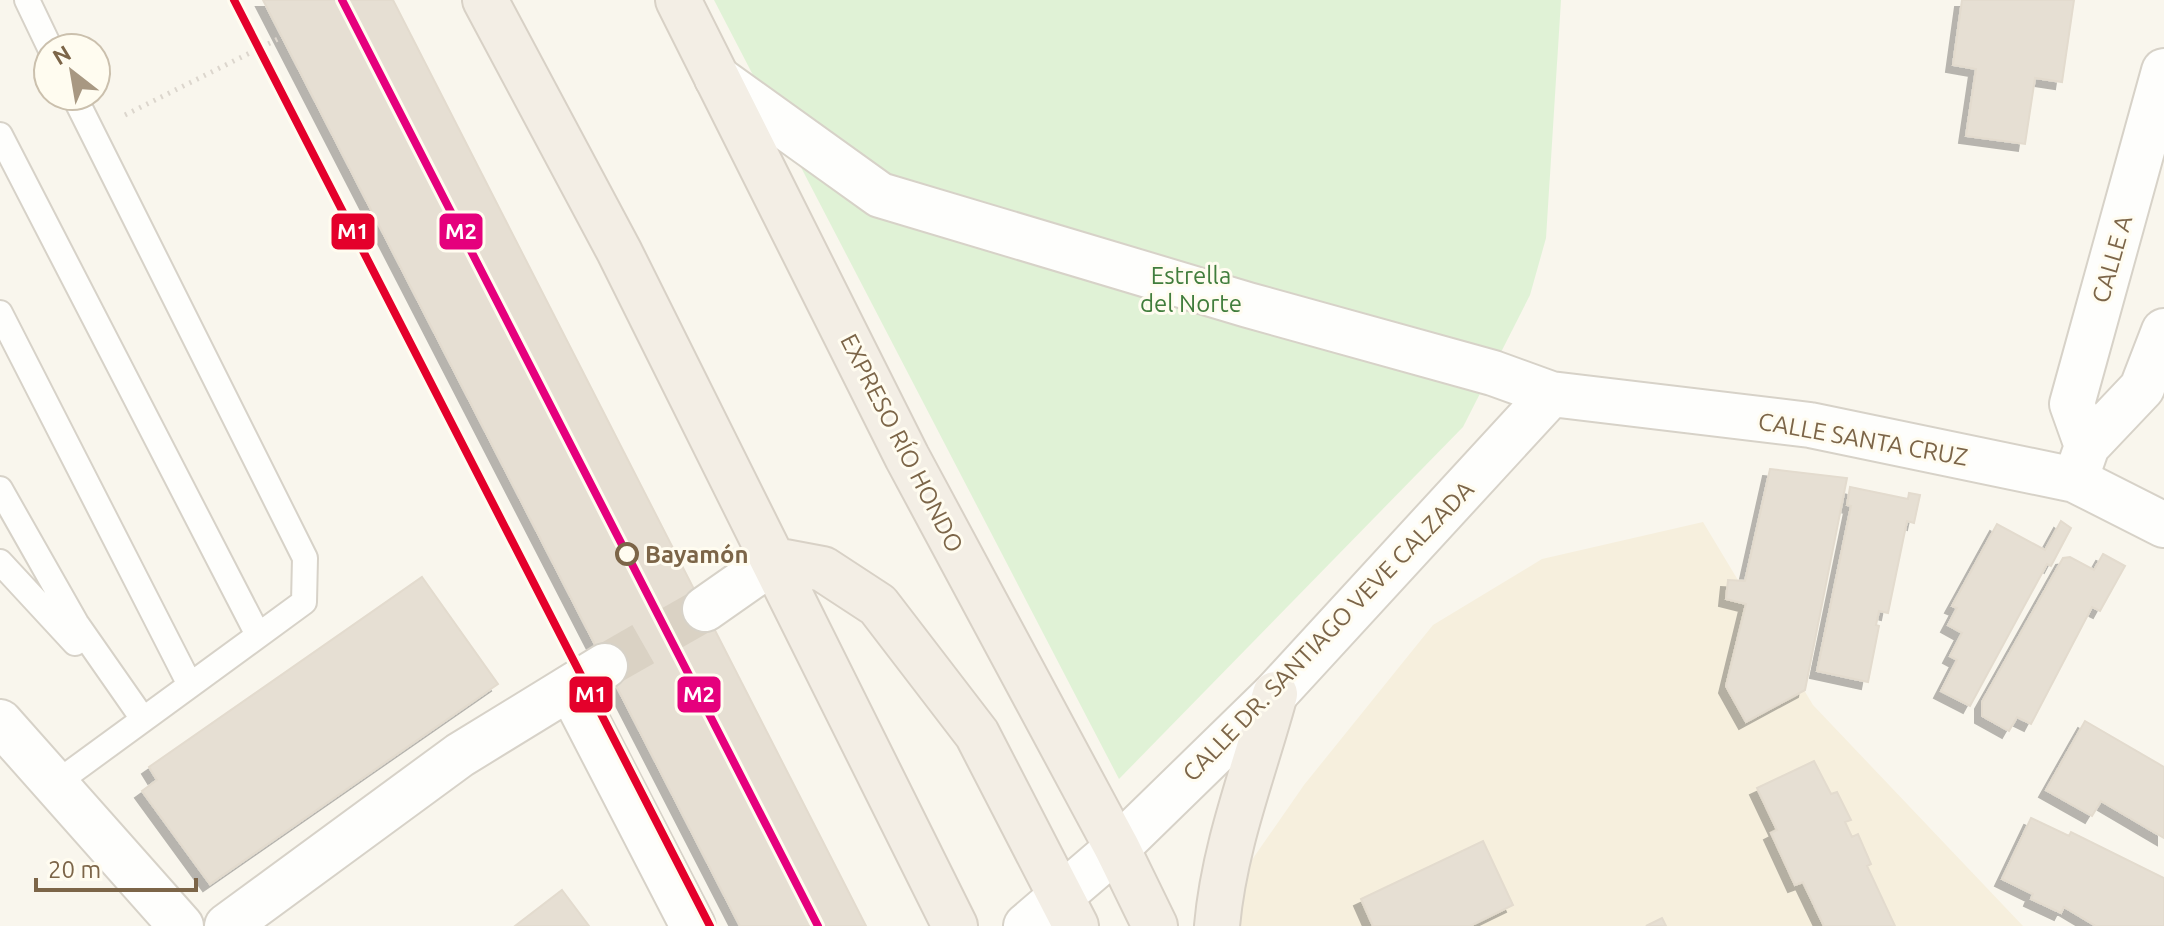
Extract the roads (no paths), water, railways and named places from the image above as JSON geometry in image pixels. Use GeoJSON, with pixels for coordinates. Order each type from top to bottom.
{"type":"FeatureCollection","features":[{"type":"Feature","properties":{"kind":"highway"},"geometry":{"type":"LineString","coordinates":[[485,0],[619,251],[955,926]]}},
{"type":"Feature","properties":{"kind":"highway","name":"EXPRESO RÍO HONDO"},"geometry":{"type":"LineString","coordinates":[[678,0],[907,457],[1117,848],[1155,926]]}},
{"type":"Feature","properties":{"kind":"highway"},"geometry":{"type":"LineString","coordinates":[[775,560],[823,569],[878,605],[977,734],[1068,910]]}},
{"type":"Feature","properties":{"kind":"highway"},"geometry":{"type":"LineString","coordinates":[[1217,926],[1228,856],[1275,694]]}},
{"type":"Feature","properties":{"kind":"street","name":"CALLE A"},"geometry":{"type":"LineString","coordinates":[[2081,463],[2072,404],[2164,71]]}},
{"type":"Feature","properties":{"kind":"street","name":"CALLE SANTA CRUZ"},"geometry":{"type":"LineString","coordinates":[[717,78],[880,195],[1248,305],[1493,373],[1551,394],[1810,425],[2081,463],[2164,525]]}},
{"type":"Feature","properties":{"kind":"street"},"geometry":{"type":"LineString","coordinates":[[2081,463],[2142,388],[2164,331]]}},
{"type":"Feature","properties":{"kind":"street","name":"CALLE DR. SANTIAGO VEVE CALZADA"},"geometry":{"type":"LineString","coordinates":[[1026,926],[1068,910],[1117,848],[1275,694],[1551,394]]}},
{"type":"Feature","properties":{"kind":"street"},"geometry":{"type":"LineString","coordinates":[[705,609],[775,560]]}},
{"type":"Feature","properties":{"kind":"street"},"geometry":{"type":"LineString","coordinates":[[227,926],[460,755],[587,677],[693,926]]}},
{"type":"Feature","properties":{"kind":"street"},"geometry":{"type":"LineString","coordinates":[[0,722],[181,926]]}},
{"type":"Feature","properties":{"kind":"lane"},"geometry":{"type":"LineString","coordinates":[[27,0],[42,32]]}},
{"type":"Feature","properties":{"kind":"lane"},"geometry":{"type":"LineString","coordinates":[[55,784],[304,602],[305,558],[82,112]]}},
{"type":"Feature","properties":{"kind":"lane"},"geometry":{"type":"LineString","coordinates":[[0,135],[258,635]]}},
{"type":"Feature","properties":{"kind":"lane"},"geometry":{"type":"LineString","coordinates":[[0,313],[190,685]]}},
{"type":"Feature","properties":{"kind":"lane"},"geometry":{"type":"LineString","coordinates":[[0,489],[76,623],[143,719]]}},
{"type":"Feature","properties":{"kind":"lane"},"geometry":{"type":"LineString","coordinates":[[0,562],[143,719]]}},
{"type":"Feature","properties":{"kind":"tunnel"},"geometry":{"type":"LineString","coordinates":[[605,666],[705,609]]}},
{"type":"Feature","properties":{"kind":"railway"},"geometry":{"type":"LineString","coordinates":[[234,0],[480,477]]}},
{"type":"Feature","properties":{"kind":"railway"},"geometry":{"type":"LineString","coordinates":[[342,0],[565,433]]}},
{"type":"Feature","properties":{"kind":"place","name":"Bayamón"},"geometry":{"type":"Point","coordinates":[627,554]}},
{"type":"Feature","properties":{"kind":"park label","name":"Estrella del Norte"},"geometry":{"type":"Point","coordinates":[1191,289]}}]}
